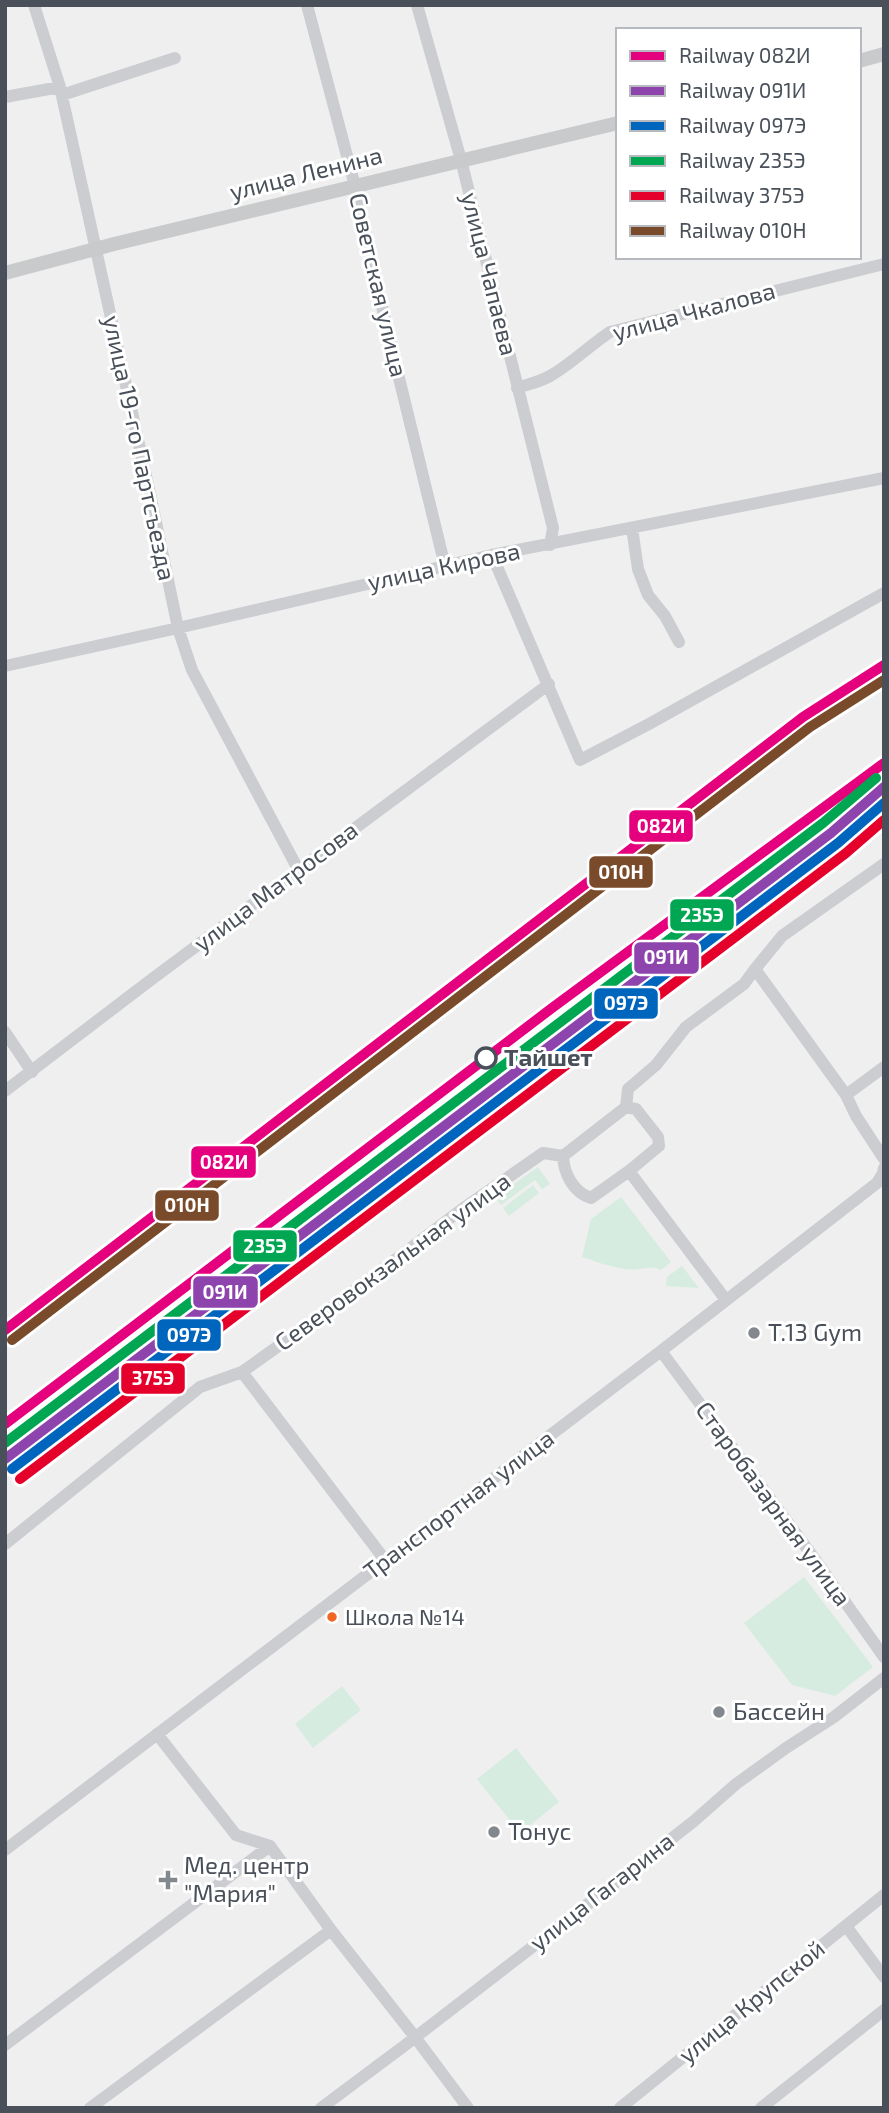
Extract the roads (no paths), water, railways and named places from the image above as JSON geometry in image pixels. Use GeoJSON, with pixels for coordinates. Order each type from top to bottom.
{"type":"FeatureCollection","features":[{"type":"Feature","properties":{"kind":"main road"},"geometry":{"type":"LineString","coordinates":[[861,60],[884,54]]}},
{"type":"Feature","properties":{"kind":"main road","name":"улица Ленина"},"geometry":{"type":"LineString","coordinates":[[5,273],[616,123]]}},
{"type":"Feature","properties":{"kind":"street","name":"улица 19-го Партсъезда"},"geometry":{"type":"LineString","coordinates":[[34,5],[61,91],[178,628],[192,670],[299,871]]}},
{"type":"Feature","properties":{"kind":"street","name":"Советская улица"},"geometry":{"type":"LineString","coordinates":[[307,5],[355,186],[445,566]]}},
{"type":"Feature","properties":{"kind":"street","name":"улица Чапаева"},"geometry":{"type":"LineString","coordinates":[[418,5],[461,160],[552,528],[550,545]]}},
{"type":"Feature","properties":{"kind":"street"},"geometry":{"type":"LineString","coordinates":[[5,97],[61,91],[175,58]]}},
{"type":"Feature","properties":{"kind":"street","name":"улица Чкалова"},"geometry":{"type":"LineString","coordinates":[[517,388],[547,378],[610,332],[884,264]]}},
{"type":"Feature","properties":{"kind":"street","name":"улица Кирова"},"geometry":{"type":"LineString","coordinates":[[5,666],[492,555],[884,478]]}},
{"type":"Feature","properties":{"kind":"street"},"geometry":{"type":"LineString","coordinates":[[632,528],[638,569],[648,595],[665,616],[679,642]]}},
{"type":"Feature","properties":{"kind":"street"},"geometry":{"type":"LineString","coordinates":[[492,555],[580,760],[884,593]]}},
{"type":"Feature","properties":{"kind":"street","name":"улица Матросова"},"geometry":{"type":"LineString","coordinates":[[5,1091],[549,684]]}},
{"type":"Feature","properties":{"kind":"street","name":"Северовокзальная улица"},"geometry":{"type":"LineString","coordinates":[[5,1544],[200,1387],[242,1372],[461,1210],[543,1153],[563,1156],[626,1107],[628,1089],[656,1065],[686,1027],[744,984],[782,936],[884,864]]}},
{"type":"Feature","properties":{"kind":"street"},"geometry":{"type":"LineString","coordinates":[[755,969],[846,1095],[856,1116],[884,1159]]}},
{"type":"Feature","properties":{"kind":"street"},"geometry":{"type":"LineString","coordinates":[[5,1032],[32,1072]]}},
{"type":"Feature","properties":{"kind":"street"},"geometry":{"type":"LineString","coordinates":[[846,1095],[884,1067]]}},
{"type":"Feature","properties":{"kind":"street"},"geometry":{"type":"LineString","coordinates":[[563,1156],[564,1172],[582,1195],[591,1198],[629,1171],[659,1146],[658,1137],[636,1109],[626,1107]]}},
{"type":"Feature","properties":{"kind":"street"},"geometry":{"type":"LineString","coordinates":[[881,1187],[884,1168]]}},
{"type":"Feature","properties":{"kind":"street"},"geometry":{"type":"LineString","coordinates":[[629,1171],[726,1300]]}},
{"type":"Feature","properties":{"kind":"street","name":"Транспортная улица"},"geometry":{"type":"LineString","coordinates":[[5,1850],[726,1300],[881,1187]]}},
{"type":"Feature","properties":{"kind":"street","name":"Старобазарная улица"},"geometry":{"type":"LineString","coordinates":[[661,1351],[884,1657]]}},
{"type":"Feature","properties":{"kind":"street"},"geometry":{"type":"LineString","coordinates":[[242,1372],[385,1560]]}},
{"type":"Feature","properties":{"kind":"street","name":"улица Гагарина"},"geometry":{"type":"LineString","coordinates":[[321,2108],[601,1894],[694,1821],[736,1784],[834,1717],[884,1678]]}},
{"type":"Feature","properties":{"kind":"street"},"geometry":{"type":"LineString","coordinates":[[157,1734],[236,1835],[270,1846],[468,2108]]}},
{"type":"Feature","properties":{"kind":"street"},"geometry":{"type":"LineString","coordinates":[[5,2045],[270,1846]]}},
{"type":"Feature","properties":{"kind":"street","name":"улица Крупской"},"geometry":{"type":"LineString","coordinates":[[620,2108],[884,1895]]}},
{"type":"Feature","properties":{"kind":"street"},"geometry":{"type":"LineString","coordinates":[[846,1926],[884,1978]]}},
{"type":"Feature","properties":{"kind":"street"},"geometry":{"type":"LineString","coordinates":[[90,2108],[331,1930]]}},
{"type":"Feature","properties":{"kind":"street"},"geometry":{"type":"LineString","coordinates":[[761,2108],[884,2010]]}},
{"type":"Feature","properties":{"kind":"railway"},"geometry":{"type":"LineString","coordinates":[[5,1441],[884,773]]}},
{"type":"Feature","properties":{"kind":"railway"},"geometry":{"type":"LineString","coordinates":[[763,913],[884,815]]}},
{"type":"Feature","properties":{"kind":"rail line","name":"082И"},"geometry":{"type":"LineString","coordinates":[[5,1330],[803,717],[884,665]]}},
{"type":"Feature","properties":{"kind":"rail line","name":"010Н"},"geometry":{"type":"LineString","coordinates":[[12,1340],[810,727],[884,680]]}},
{"type":"Feature","properties":{"kind":"rail line","name":"082И"},"geometry":{"type":"LineString","coordinates":[[5,1424],[552,1008],[884,763]]}},
{"type":"Feature","properties":{"kind":"rail line","name":"235Э"},"geometry":{"type":"LineString","coordinates":[[5,1443],[823,823],[876,778]]}},
{"type":"Feature","properties":{"kind":"rail line","name":"091И"},"geometry":{"type":"LineString","coordinates":[[5,1459],[831,833],[884,787]]}},
{"type":"Feature","properties":{"kind":"rail line","name":"097Э"},"geometry":{"type":"LineString","coordinates":[[12,1469],[838,843],[884,803]]}},
{"type":"Feature","properties":{"kind":"rail line","name":"375Э"},"geometry":{"type":"LineString","coordinates":[[20,1479],[846,853],[884,820]]}},
{"type":"Feature","properties":{"kind":"place","name":"Тайшет"},"geometry":{"type":"Point","coordinates":[486,1058]}},
{"type":"Feature","properties":{"kind":"place","name":"T.13 Gym"},"geometry":{"type":"Point","coordinates":[754,1333]}},
{"type":"Feature","properties":{"kind":"place","name":"Школа №14"},"geometry":{"type":"Point","coordinates":[332,1617]}},
{"type":"Feature","properties":{"kind":"place","name":"Бассейн"},"geometry":{"type":"Point","coordinates":[719,1712]}},
{"type":"Feature","properties":{"kind":"place","name":"Тонус"},"geometry":{"type":"Point","coordinates":[494,1832]}},
{"type":"Feature","properties":{"kind":"place","name":"Мед. центр \"Мария\""},"geometry":{"type":"Point","coordinates":[168,1880]}}]}
